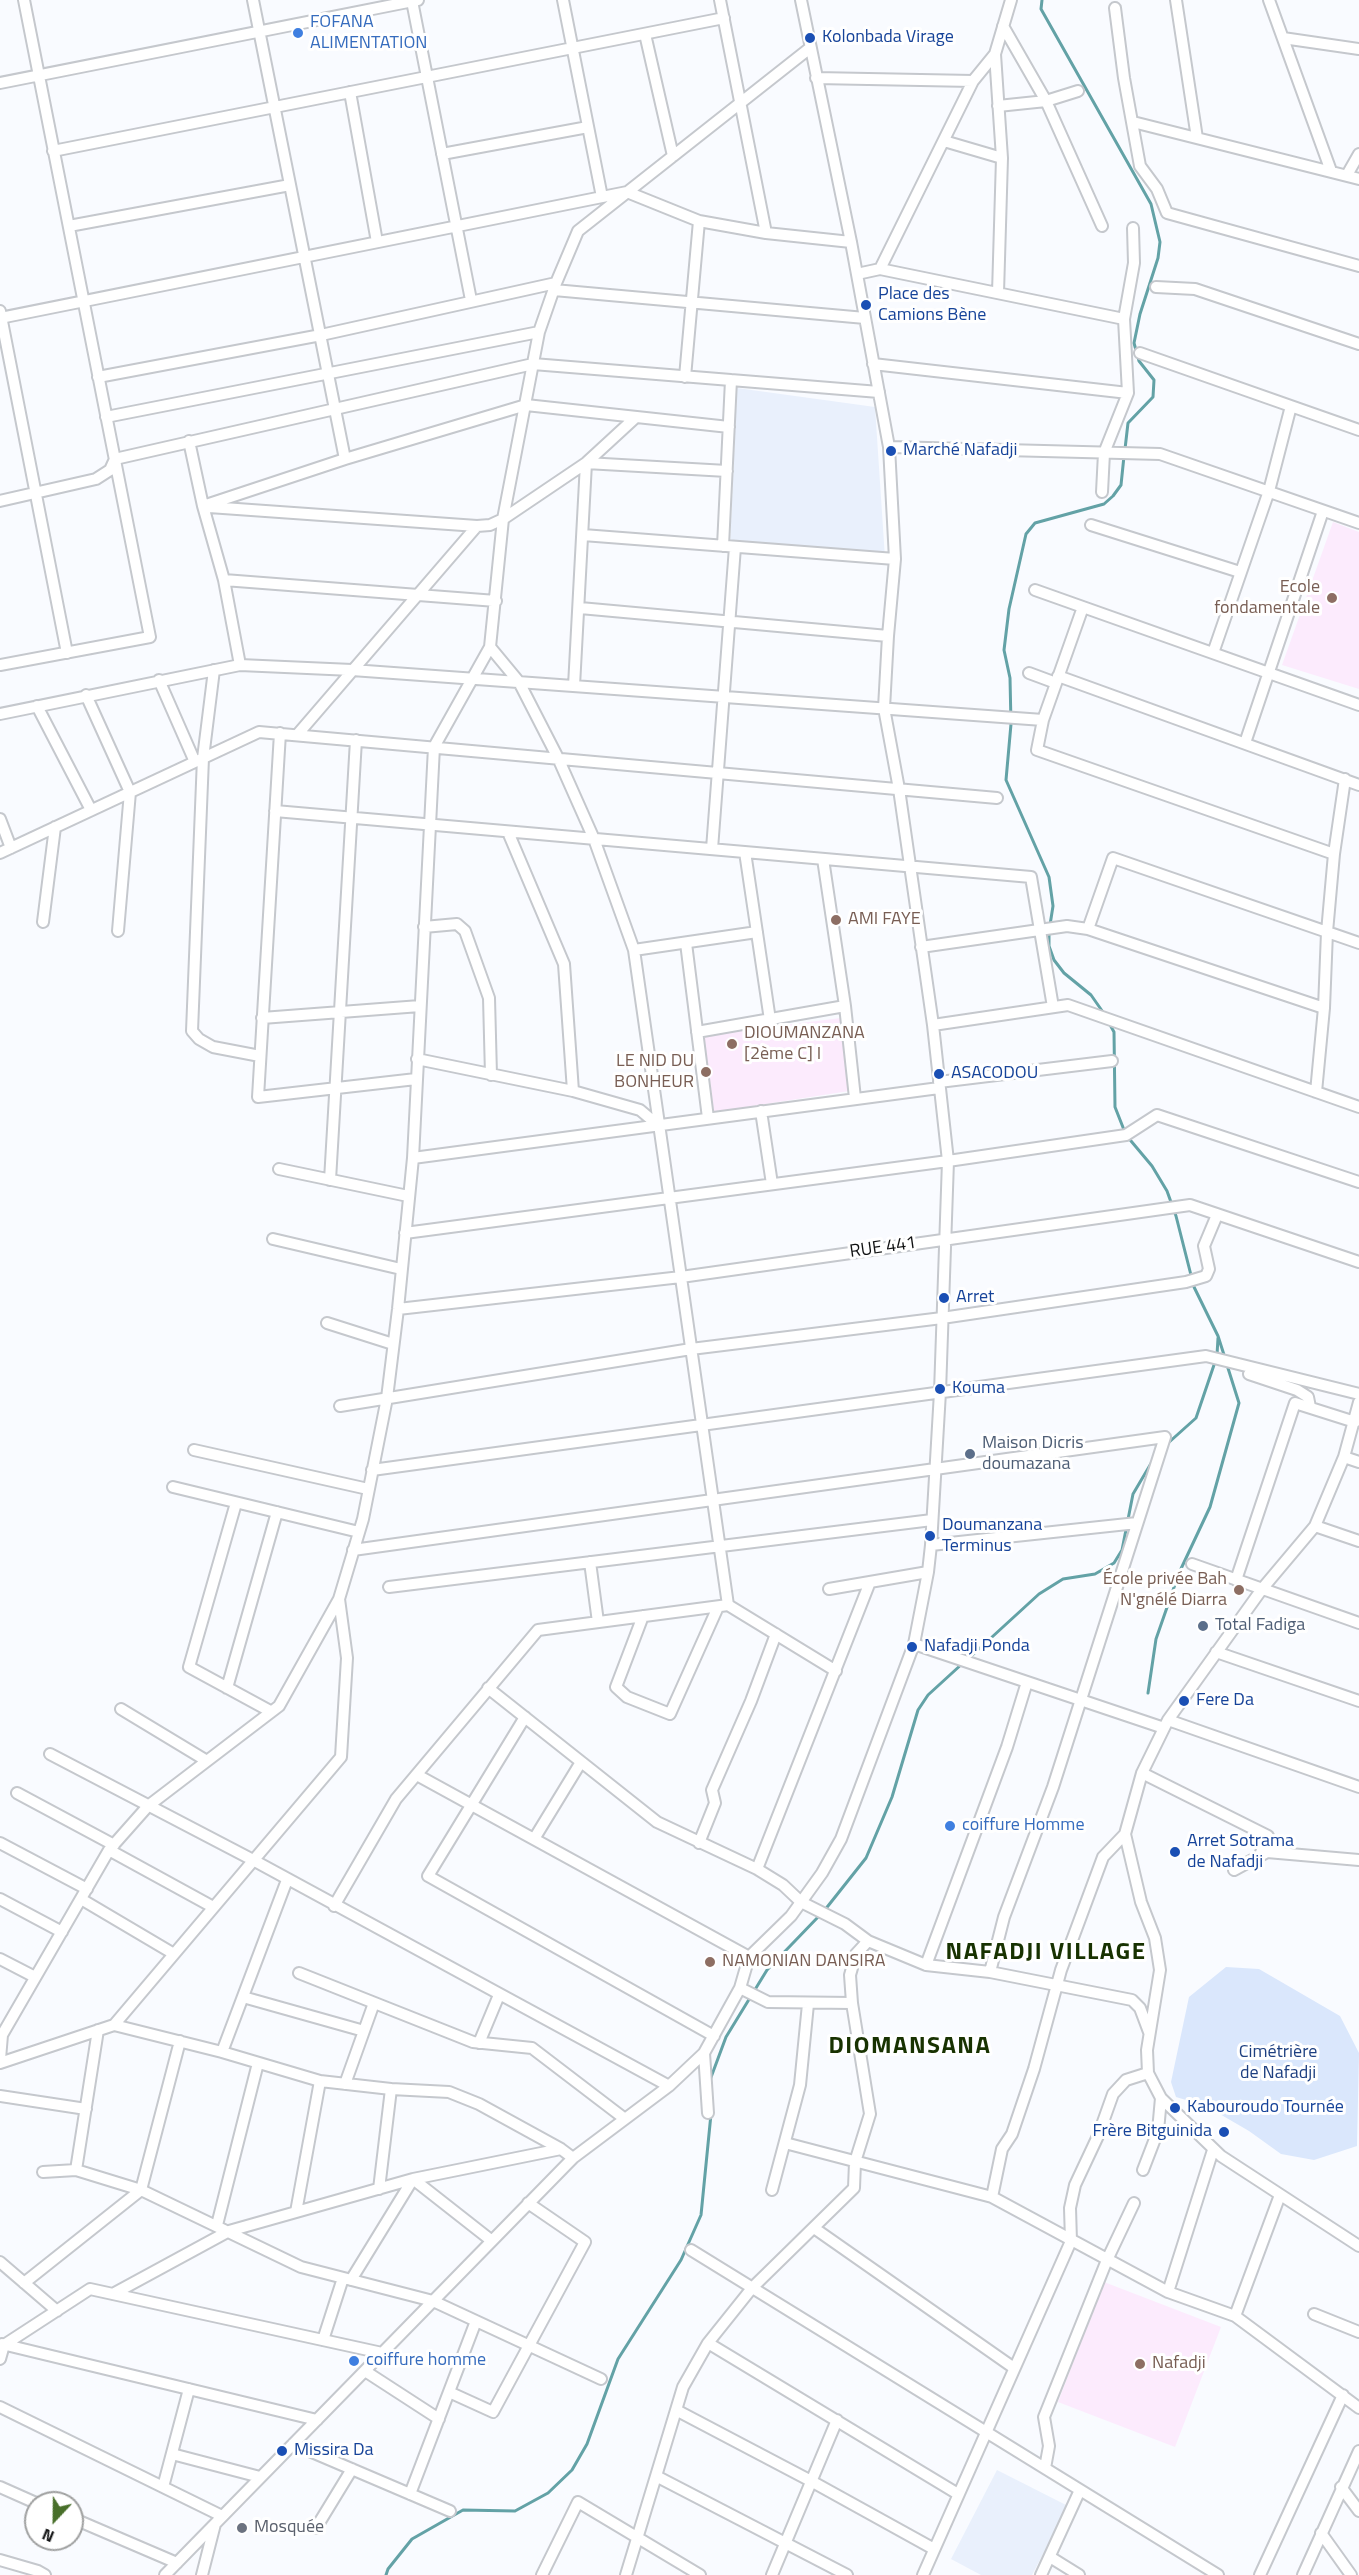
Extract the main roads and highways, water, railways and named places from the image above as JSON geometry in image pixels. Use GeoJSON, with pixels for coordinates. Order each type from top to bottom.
{"type":"FeatureCollection","features":[{"type":"Feature","properties":{"kind":"waterway"},"geometry":{"type":"LineString","coordinates":[[1042,0],[1041,9],[1151,204],[1160,242],[1158,258],[1140,314],[1134,343],[1139,361],[1154,380],[1153,397],[1128,423],[1125,449]]}},
{"type":"Feature","properties":{"kind":"waterway"},"geometry":{"type":"LineString","coordinates":[[1050,925],[1053,906],[1049,877],[1006,780],[1011,724],[1010,678],[1004,650],[1009,609],[1026,534],[1035,523],[1104,504],[1121,485],[1124,456]]}},
{"type":"Feature","properties":{"kind":"waterway"},"geometry":{"type":"LineString","coordinates":[[1049,932],[1049,946],[1054,960],[1064,973],[1091,995],[1105,1015]]}},
{"type":"Feature","properties":{"kind":"waterway"},"geometry":{"type":"LineString","coordinates":[[1109,1023],[1114,1032],[1115,1107],[1126,1135],[1152,1166],[1167,1191],[1176,1216],[1194,1287],[1218,1336],[1225,1358]]}},
{"type":"Feature","properties":{"kind":"waterway"},"geometry":{"type":"LineString","coordinates":[[1217,1355],[1218,1338]]}},
{"type":"Feature","properties":{"kind":"waterway"},"geometry":{"type":"LineString","coordinates":[[1167,1444],[1196,1418],[1215,1362]]}},
{"type":"Feature","properties":{"kind":"waterway"},"geometry":{"type":"LineString","coordinates":[[1148,1693],[1156,1639],[1179,1573],[1210,1507],[1239,1403],[1227,1365]]}},
{"type":"Feature","properties":{"kind":"waterway"},"geometry":{"type":"LineString","coordinates":[[968,1659],[1039,1594],[1063,1579],[1095,1574],[1114,1563],[1122,1550],[1133,1494],[1156,1455]]}},
{"type":"Feature","properties":{"kind":"waterway"},"geometry":{"type":"LineString","coordinates":[[824,1911],[866,1858],[892,1797],[918,1710],[928,1695],[963,1663]]}},
{"type":"Feature","properties":{"kind":"waterway"},"geometry":{"type":"LineString","coordinates":[[710,2080],[726,2037],[767,1970],[819,1916]]}},
{"type":"Feature","properties":{"kind":"waterway"},"geometry":{"type":"LineString","coordinates":[[386,2575],[388,2569],[412,2539],[463,2510],[515,2511],[548,2493],[572,2470],[587,2444],[618,2359],[681,2260],[701,2215],[711,2114]]}},
{"type":"Feature","properties":{"kind":"place","name":"FOFANA ALIMENTATION"},"geometry":{"type":"Point","coordinates":[298,33]}},
{"type":"Feature","properties":{"kind":"place","name":"Kolonbada Virage"},"geometry":{"type":"Point","coordinates":[810,38]}},
{"type":"Feature","properties":{"kind":"place","name":"Place des Camions Bène"},"geometry":{"type":"Point","coordinates":[866,305]}},
{"type":"Feature","properties":{"kind":"place","name":"Marché Nafadji"},"geometry":{"type":"Point","coordinates":[891,451]}},
{"type":"Feature","properties":{"kind":"place","name":"Ecole fondamentale"},"geometry":{"type":"Point","coordinates":[1332,598]}},
{"type":"Feature","properties":{"kind":"place","name":"AMI FAYE"},"geometry":{"type":"Point","coordinates":[836,920]}},
{"type":"Feature","properties":{"kind":"place","name":"DIOUMANZANA [2ème C] I"},"geometry":{"type":"Point","coordinates":[732,1044]}},
{"type":"Feature","properties":{"kind":"place","name":"LE NID DU BONHEUR"},"geometry":{"type":"Point","coordinates":[706,1072]}},
{"type":"Feature","properties":{"kind":"place","name":"ASACODOU"},"geometry":{"type":"Point","coordinates":[939,1074]}},
{"type":"Feature","properties":{"kind":"place","name":"Arret"},"geometry":{"type":"Point","coordinates":[944,1298]}},
{"type":"Feature","properties":{"kind":"place","name":"Kouma"},"geometry":{"type":"Point","coordinates":[940,1389]}},
{"type":"Feature","properties":{"kind":"place","name":"Maison Dicris doumazana"},"geometry":{"type":"Point","coordinates":[970,1454]}},
{"type":"Feature","properties":{"kind":"place","name":"Doumanzana Terminus"},"geometry":{"type":"Point","coordinates":[930,1536]}},
{"type":"Feature","properties":{"kind":"place","name":"École privée Bah N'gnélé Diarra"},"geometry":{"type":"Point","coordinates":[1239,1590]}},
{"type":"Feature","properties":{"kind":"place","name":"Total Fadiga"},"geometry":{"type":"Point","coordinates":[1203,1626]}},
{"type":"Feature","properties":{"kind":"place","name":"Nafadji Ponda"},"geometry":{"type":"Point","coordinates":[912,1647]}},
{"type":"Feature","properties":{"kind":"place","name":"Fere Da"},"geometry":{"type":"Point","coordinates":[1184,1701]}},
{"type":"Feature","properties":{"kind":"place","name":"coiffure Homme"},"geometry":{"type":"Point","coordinates":[950,1826]}},
{"type":"Feature","properties":{"kind":"place","name":"Arret Sotrama de Nafadji"},"geometry":{"type":"Point","coordinates":[1175,1852]}},
{"type":"Feature","properties":{"kind":"place","name":"NAMONIAN DANSIRA"},"geometry":{"type":"Point","coordinates":[710,1962]}},
{"type":"Feature","properties":{"kind":"place","name":"Kabouroudo Tournée"},"geometry":{"type":"Point","coordinates":[1175,2108]}},
{"type":"Feature","properties":{"kind":"place","name":"Frère Bitguinida"},"geometry":{"type":"Point","coordinates":[1224,2132]}},
{"type":"Feature","properties":{"kind":"place","name":"coiffure homme"},"geometry":{"type":"Point","coordinates":[354,2361]}},
{"type":"Feature","properties":{"kind":"place","name":"Nafadji"},"geometry":{"type":"Point","coordinates":[1140,2364]}},
{"type":"Feature","properties":{"kind":"place","name":"Missira Da"},"geometry":{"type":"Point","coordinates":[282,2451]}},
{"type":"Feature","properties":{"kind":"place","name":"Mosquée"},"geometry":{"type":"Point","coordinates":[242,2528]}},
{"type":"Feature","properties":{"kind":"district","name":"NAFADJI VILLAGE"},"geometry":{"type":"Point","coordinates":[1046,1953]}},
{"type":"Feature","properties":{"kind":"district","name":"DIOMANSANA"},"geometry":{"type":"Point","coordinates":[910,2047]}},
{"type":"Feature","properties":{"kind":"park label","name":"Cimétrière de Nafadji"},"geometry":{"type":"Point","coordinates":[1278,2063]}}]}
